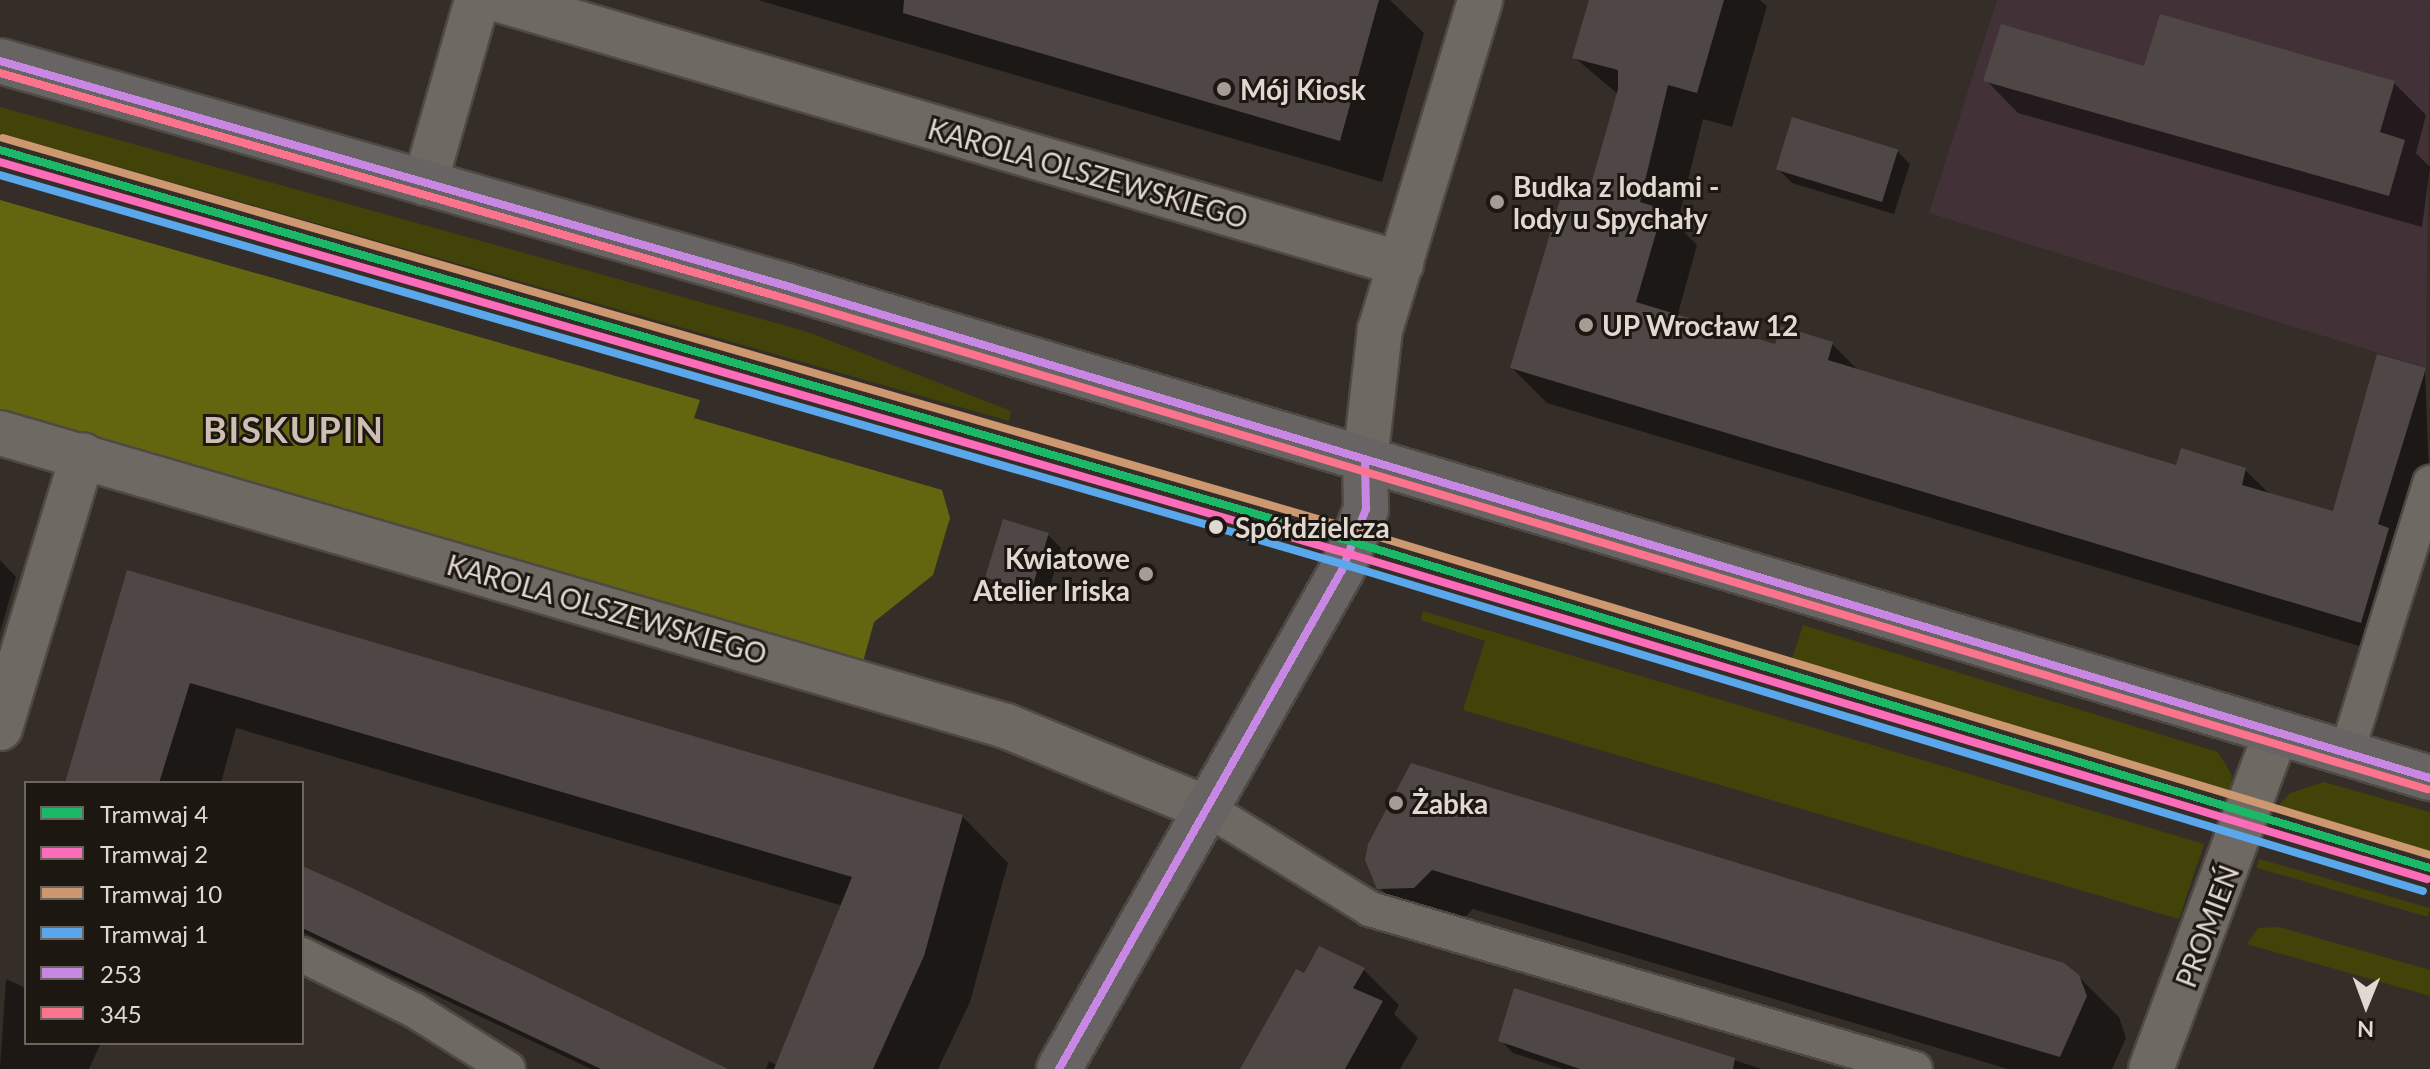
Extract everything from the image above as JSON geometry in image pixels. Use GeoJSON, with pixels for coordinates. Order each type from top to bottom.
{"type":"FeatureCollection","features":[{"type":"Feature","properties":{"kind":"street"},"geometry":{"type":"LineString","coordinates":[[425,183],[477,0]]}},
{"type":"Feature","properties":{"kind":"street","name":"KAROLA OLSZEWSKIEGO"},"geometry":{"type":"LineString","coordinates":[[499,0],[1401,264]]}},
{"type":"Feature","properties":{"kind":"street"},"geometry":{"type":"LineString","coordinates":[[1059,1069],[1356,543],[1366,509],[1365,461],[1376,351],[1480,0]]}},
{"type":"Feature","properties":{"kind":"street"},"geometry":{"type":"LineString","coordinates":[[0,61],[425,183],[1365,461],[2275,736],[2430,778]]}},
{"type":"Feature","properties":{"kind":"street","name":"KAROLA OLSZEWSKIEGO"},"geometry":{"type":"LineString","coordinates":[[0,433],[1006,726],[1206,808]]}},
{"type":"Feature","properties":{"kind":"street"},"geometry":{"type":"LineString","coordinates":[[0,728],[83,455]]}},
{"type":"Feature","properties":{"kind":"street","name":"PROMIEŃ"},"geometry":{"type":"LineString","coordinates":[[2151,1069],[2275,736]]}},
{"type":"Feature","properties":{"kind":"lane"},"geometry":{"type":"LineString","coordinates":[[2346,755],[2430,483]]}},
{"type":"Feature","properties":{"kind":"lane"},"geometry":{"type":"LineString","coordinates":[[1206,808],[1370,909],[1915,1069]]}},
{"type":"Feature","properties":{"kind":"lane"},"geometry":{"type":"LineString","coordinates":[[304,956],[414,1010],[508,1069]]}},
{"type":"Feature","properties":{"kind":"shaded area"},"geometry":{"type":"Polygon","coordinates":[[[1997,0],[2430,0],[2426,368],[1929,213],[1997,0]]]}},
{"type":"Feature","properties":{"kind":"shaded area"},"geometry":{"type":"Polygon","coordinates":[[[0,107],[808,332],[1011,411],[1009,421],[0,133],[0,107]]]}},
{"type":"Feature","properties":{"kind":"shaded area"},"geometry":{"type":"Polygon","coordinates":[[[0,200],[700,400],[694,418],[942,490],[950,518],[933,575],[874,622],[863,662],[0,414],[0,200]]]}},
{"type":"Feature","properties":{"kind":"shaded area"},"geometry":{"type":"Polygon","coordinates":[[[1423,611],[2204,844],[2179,919],[1463,710],[1485,641],[1421,620],[1423,611]]]}},
{"type":"Feature","properties":{"kind":"shaded area"},"geometry":{"type":"Polygon","coordinates":[[[1803,625],[2218,752],[2232,775],[2230,792],[1792,659],[1803,625]]]}},
{"type":"Feature","properties":{"kind":"shaded area"},"geometry":{"type":"Polygon","coordinates":[[[2324,782],[2430,812],[2430,854],[2276,808],[2290,793],[2324,782]]]}},
{"type":"Feature","properties":{"kind":"shaded area"},"geometry":{"type":"Polygon","coordinates":[[[2259,859],[2430,908],[2428,917],[2257,868],[2259,859]]]}},
{"type":"Feature","properties":{"kind":"shaded area"},"geometry":{"type":"Polygon","coordinates":[[[2279,927],[2430,970],[2430,996],[2247,944],[2258,928],[2279,927]]]}},
{"type":"Feature","properties":{"kind":"building"},"geometry":{"type":"Polygon","coordinates":[[[904,0],[1379,0],[1340,141],[903,13],[904,0]]]}},
{"type":"Feature","properties":{"kind":"building"},"geometry":{"type":"Polygon","coordinates":[[[1589,0],[1724,0],[1697,93],[1668,85],[1640,202],[1663,209],[1636,302],[1775,344],[1781,326],[1833,342],[1828,360],[2176,465],[2181,448],[2246,468],[2242,485],[2333,511],[2377,354],[2426,368],[2378,524],[2389,528],[2361,623],[1510,368],[1566,180],[1590,188],[1618,89],[1618,70],[1572,58],[1589,0]]]}},
{"type":"Feature","properties":{"kind":"building"},"geometry":{"type":"Polygon","coordinates":[[[2160,14],[2395,81],[2380,132],[2405,140],[2389,196],[1983,81],[2001,24],[2144,66],[2160,14]]]}},
{"type":"Feature","properties":{"kind":"building"},"geometry":{"type":"Polygon","coordinates":[[[1792,117],[1898,149],[1882,202],[1776,170],[1792,117]]]}},
{"type":"Feature","properties":{"kind":"building"},"geometry":{"type":"Polygon","coordinates":[[[1003,519],[1049,533],[1031,591],[985,577],[1003,519]]]}},
{"type":"Feature","properties":{"kind":"building"},"geometry":{"type":"Polygon","coordinates":[[[127,570],[963,815],[924,956],[873,1069],[774,1069],[852,877],[190,683],[160,781],[66,781],[127,570]]]}},
{"type":"Feature","properties":{"kind":"building"},"geometry":{"type":"Polygon","coordinates":[[[1411,763],[2064,963],[2079,975],[2087,996],[2060,1057],[1432,870],[1414,888],[1377,889],[1365,860],[1368,844],[1411,763]]]}},
{"type":"Feature","properties":{"kind":"building"},"geometry":{"type":"Polygon","coordinates":[[[304,867],[728,1069],[601,1069],[304,929],[304,867]]]}},
{"type":"Feature","properties":{"kind":"building"},"geometry":{"type":"Polygon","coordinates":[[[1319,946],[1365,968],[1353,988],[1383,1001],[1345,1069],[1240,1069],[1296,969],[1304,973],[1319,946]]]}},
{"type":"Feature","properties":{"kind":"building"},"geometry":{"type":"Polygon","coordinates":[[[1514,988],[1735,1058],[1733,1069],[1580,1069],[1498,1041],[1514,988]]]}},
{"type":"Feature","properties":{"kind":"tram line","name":"10"},"geometry":{"type":"LineString","coordinates":[[3,138],[1359,531],[2430,855]]}},
{"type":"Feature","properties":{"kind":"tram line","name":"4"},"geometry":{"type":"LineString","coordinates":[[0,150],[1356,543],[2430,868]]}},
{"type":"Feature","properties":{"kind":"tram line","name":"2"},"geometry":{"type":"LineString","coordinates":[[0,162],[1353,555],[2427,879]]}},
{"type":"Feature","properties":{"kind":"tram line","name":"1"},"geometry":{"type":"LineString","coordinates":[[0,175],[1349,566],[2423,891]]}},
{"type":"Feature","properties":{"kind":"transit line","name":"253"},"geometry":{"type":"LineString","coordinates":[[0,61],[790,287],[2430,778]]}},
{"type":"Feature","properties":{"kind":"transit line","name":"345"},"geometry":{"type":"LineString","coordinates":[[0,73],[787,299],[2427,789]]}},
{"type":"Feature","properties":{"kind":"transit line","name":"253"},"geometry":{"type":"LineString","coordinates":[[1059,1069],[1342,570],[1366,509],[1365,461]]}},
{"type":"Feature","properties":{"kind":"place","name":"Mój Kiosk"},"geometry":{"type":"Point","coordinates":[1224,89]}},
{"type":"Feature","properties":{"kind":"place","name":"Budka z lodami - lody u Spychały"},"geometry":{"type":"Point","coordinates":[1497,202]}},
{"type":"Feature","properties":{"kind":"place","name":"UP Wrocław 12"},"geometry":{"type":"Point","coordinates":[1586,325]}},
{"type":"Feature","properties":{"kind":"place","name":"Spółdzielcza"},"geometry":{"type":"Point","coordinates":[1216,527]}},
{"type":"Feature","properties":{"kind":"place","name":"Kwiatowe Atelier Iriska"},"geometry":{"type":"Point","coordinates":[1146,574]}},
{"type":"Feature","properties":{"kind":"place","name":"Żabka"},"geometry":{"type":"Point","coordinates":[1396,803]}},
{"type":"Feature","properties":{"kind":"district","name":"BISKUPIN"},"geometry":{"type":"Point","coordinates":[294,430]}}]}
